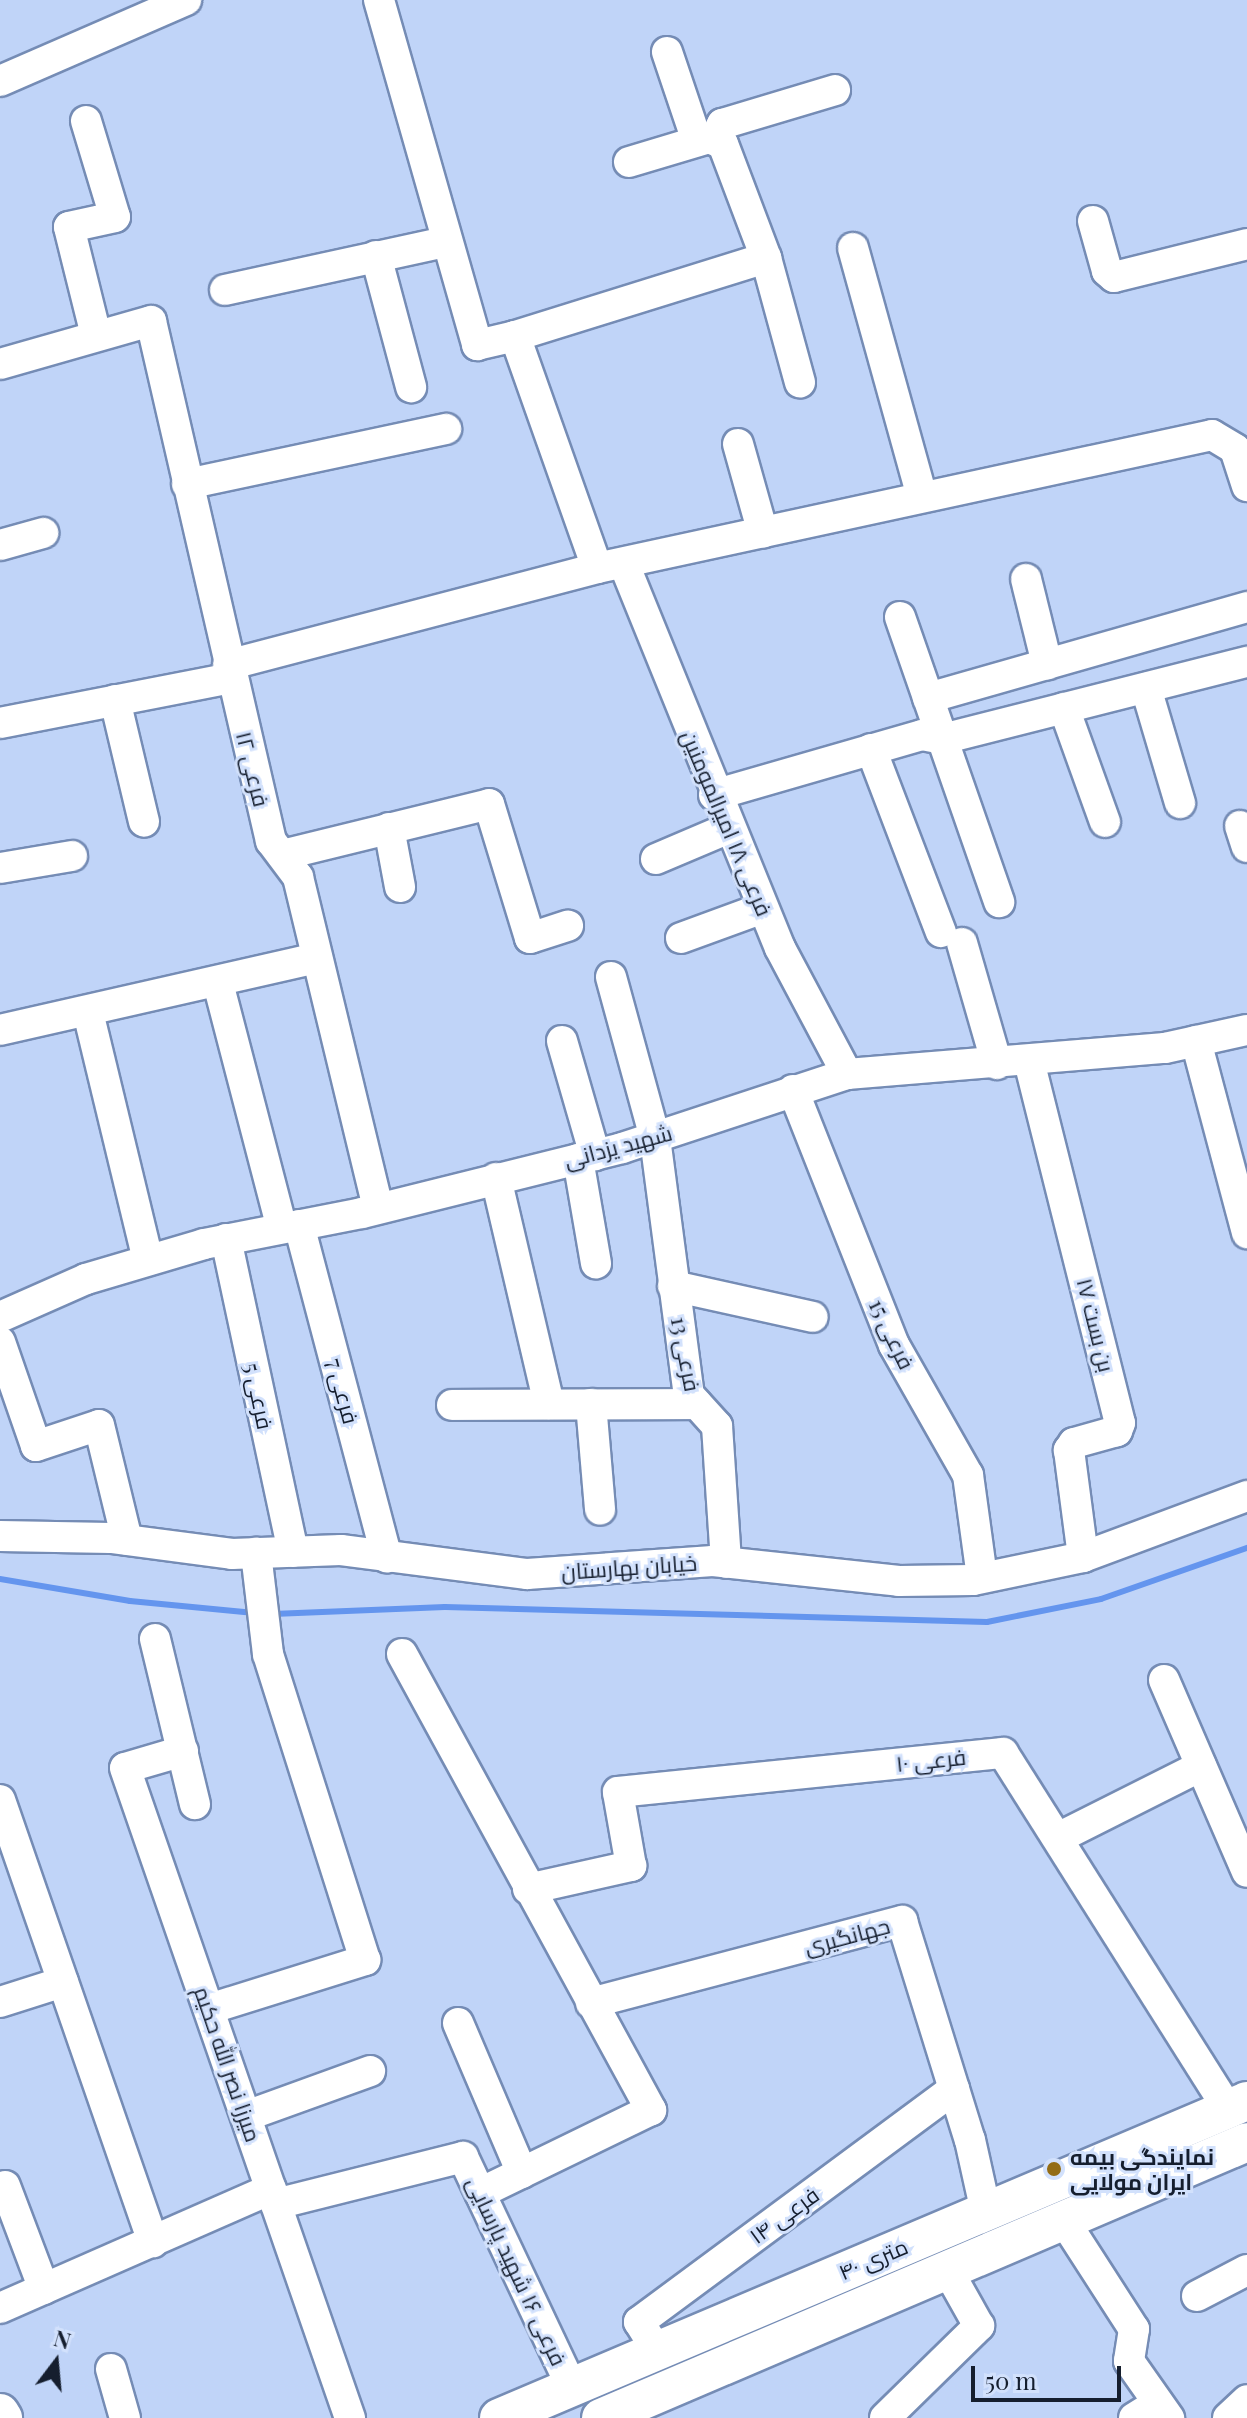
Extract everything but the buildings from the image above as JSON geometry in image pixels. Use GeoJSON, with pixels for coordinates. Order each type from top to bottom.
{"type":"FeatureCollection","features":[{"type":"Feature","properties":{"kind":"main road","name":"۴۰ متری"},"geometry":{"type":"LineString","coordinates":[[499,2418],[1238,2105]]}},
{"type":"Feature","properties":{"kind":"main road","name":"۴۰ متری"},"geometry":{"type":"LineString","coordinates":[[601,2418],[1247,2142]]}},
{"type":"Feature","properties":{"kind":"main road"},"geometry":{"type":"LineString","coordinates":[[863,2263],[879,2299]]}},
{"type":"Feature","properties":{"kind":"street"},"geometry":{"type":"LineString","coordinates":[[0,81],[186,0]]}},
{"type":"Feature","properties":{"kind":"street"},"geometry":{"type":"LineString","coordinates":[[389,3],[445,242],[477,345],[766,258]]}},
{"type":"Feature","properties":{"kind":"street"},"geometry":{"type":"LineString","coordinates":[[667,52],[706,139],[723,144],[766,258],[800,382]]}},
{"type":"Feature","properties":{"kind":"street"},"geometry":{"type":"LineString","coordinates":[[629,162],[706,139],[722,124],[835,90]]}},
{"type":"Feature","properties":{"kind":"street"},"geometry":{"type":"LineString","coordinates":[[0,364],[96,335],[69,227],[115,217],[86,121]]}},
{"type":"Feature","properties":{"kind":"street"},"geometry":{"type":"LineString","coordinates":[[1093,221],[1107,271],[1114,277],[1247,244]]}},
{"type":"Feature","properties":{"kind":"street"},"geometry":{"type":"LineString","coordinates":[[225,290],[445,242]]}},
{"type":"Feature","properties":{"kind":"street"},"geometry":{"type":"LineString","coordinates":[[853,248],[922,496]]}},
{"type":"Feature","properties":{"kind":"street"},"geometry":{"type":"LineString","coordinates":[[376,256],[411,387]]}},
{"type":"Feature","properties":{"kind":"street","name":"فرعی ۱۲"},"geometry":{"type":"LineString","coordinates":[[96,335],[151,321],[271,841],[298,877],[378,1208]]}},
{"type":"Feature","properties":{"kind":"street","name":"فرعی ۱۸ امیرالمومنین"},"geometry":{"type":"LineString","coordinates":[[515,336],[610,566],[763,908],[847,1074]]}},
{"type":"Feature","properties":{"kind":"street"},"geometry":{"type":"LineString","coordinates":[[187,484],[446,429]]}},
{"type":"Feature","properties":{"kind":"street"},"geometry":{"type":"LineString","coordinates":[[0,723],[115,700],[230,672],[610,566],[1212,435],[1235,449],[1247,486]]}},
{"type":"Feature","properties":{"kind":"street"},"geometry":{"type":"LineString","coordinates":[[738,444],[763,533]]}},
{"type":"Feature","properties":{"kind":"street"},"geometry":{"type":"LineString","coordinates":[[0,545],[43,533]]}},
{"type":"Feature","properties":{"kind":"street"},"geometry":{"type":"LineString","coordinates":[[1026,579],[1047,664]]}},
{"type":"Feature","properties":{"kind":"street"},"geometry":{"type":"LineString","coordinates":[[928,698],[1247,607]]}},
{"type":"Feature","properties":{"kind":"street"},"geometry":{"type":"LineString","coordinates":[[900,617],[999,902]]}},
{"type":"Feature","properties":{"kind":"street"},"geometry":{"type":"LineString","coordinates":[[714,795],[922,735],[942,739],[1247,662]]}},
{"type":"Feature","properties":{"kind":"street"},"geometry":{"type":"LineString","coordinates":[[1146,688],[1180,803]]}},
{"type":"Feature","properties":{"kind":"street"},"geometry":{"type":"LineString","coordinates":[[115,700],[144,822]]}},
{"type":"Feature","properties":{"kind":"street"},"geometry":{"type":"LineString","coordinates":[[1064,708],[1105,822]]}},
{"type":"Feature","properties":{"kind":"street"},"geometry":{"type":"LineString","coordinates":[[871,749],[952,937],[997,1064]]}},
{"type":"Feature","properties":{"kind":"street"},"geometry":{"type":"LineString","coordinates":[[282,855],[489,804],[530,938],[568,926]]}},
{"type":"Feature","properties":{"kind":"street"},"geometry":{"type":"LineString","coordinates":[[389,828],[400,887]]}},
{"type":"Feature","properties":{"kind":"street"},"geometry":{"type":"LineString","coordinates":[[656,859],[729,828]]}},
{"type":"Feature","properties":{"kind":"street"},"geometry":{"type":"LineString","coordinates":[[0,868],[72,856]]}},
{"type":"Feature","properties":{"kind":"street"},"geometry":{"type":"LineString","coordinates":[[681,938],[763,908]]}},
{"type":"Feature","properties":{"kind":"street"},"geometry":{"type":"LineString","coordinates":[[0,1030],[218,983],[317,958]]}},
{"type":"Feature","properties":{"kind":"street","name":"فرعی 13"},"geometry":{"type":"LineString","coordinates":[[611,977],[655,1138],[689,1395],[717,1426],[726,1563]]}},
{"type":"Feature","properties":{"kind":"street"},"geometry":{"type":"LineString","coordinates":[[218,983],[291,1227]]}},
{"type":"Feature","properties":{"kind":"street"},"geometry":{"type":"LineString","coordinates":[[88,1012],[148,1260]]}},
{"type":"Feature","properties":{"kind":"street","name":"شهید یزدانی"},"geometry":{"type":"LineString","coordinates":[[0,1317],[86,1279],[148,1260],[226,1239],[378,1208],[586,1157],[655,1138],[847,1074],[1029,1061],[1196,1041],[1247,1030]]}},
{"type":"Feature","properties":{"kind":"street"},"geometry":{"type":"LineString","coordinates":[[562,1041],[586,1157],[596,1263]]}},
{"type":"Feature","properties":{"kind":"street"},"geometry":{"type":"LineString","coordinates":[[1196,1041],[1247,1233]]}},
{"type":"Feature","properties":{"kind":"street","name":"بن بست ۱۷"},"geometry":{"type":"LineString","coordinates":[[1029,1061],[1120,1423],[1117,1431],[1071,1446],[1083,1557]]}},
{"type":"Feature","properties":{"kind":"street","name":"فرعی 15"},"geometry":{"type":"LineString","coordinates":[[793,1090],[894,1345],[968,1475],[982,1577]]}},
{"type":"Feature","properties":{"kind":"street"},"geometry":{"type":"LineString","coordinates":[[496,1178],[549,1404]]}},
{"type":"Feature","properties":{"kind":"street","name":"فرعی 7"},"geometry":{"type":"LineString","coordinates":[[291,1227],[387,1558]]}},
{"type":"Feature","properties":{"kind":"street","name":"فرعی 5"},"geometry":{"type":"LineString","coordinates":[[226,1239],[293,1552]]}},
{"type":"Feature","properties":{"kind":"street"},"geometry":{"type":"LineString","coordinates":[[673,1286],[813,1317]]}},
{"type":"Feature","properties":{"kind":"street"},"geometry":{"type":"LineString","coordinates":[[0,1342],[36,1446],[99,1425],[127,1540]]}},
{"type":"Feature","properties":{"kind":"street"},"geometry":{"type":"LineString","coordinates":[[591,1404],[600,1510]]}},
{"type":"Feature","properties":{"kind":"street"},"geometry":{"type":"LineString","coordinates":[[452,1405],[697,1404]]}},
{"type":"Feature","properties":{"kind":"street","name":"خیابان بهارستان"},"geometry":{"type":"LineString","coordinates":[[0,1536],[127,1540],[258,1565],[293,1552],[341,1550],[527,1574],[726,1563],[899,1581],[982,1577],[1083,1557],[1247,1496]]}},
{"type":"Feature","properties":{"kind":"street"},"geometry":{"type":"LineString","coordinates":[[209,2009],[365,1960],[267,1643],[258,1565]]}},
{"type":"Feature","properties":{"kind":"street"},"geometry":{"type":"LineString","coordinates":[[155,1639],[195,1804]]}},
{"type":"Feature","properties":{"kind":"street"},"geometry":{"type":"LineString","coordinates":[[402,1654],[651,2110],[480,2193]]}},
{"type":"Feature","properties":{"kind":"street"},"geometry":{"type":"LineString","coordinates":[[1164,1680],[1247,1872]]}},
{"type":"Feature","properties":{"kind":"street","name":"میرزا نصر الله حکیم"},"geometry":{"type":"LineString","coordinates":[[183,1751],[125,1768],[350,2418]]}},
{"type":"Feature","properties":{"kind":"street","name":"فرعی ۱۰"},"geometry":{"type":"LineString","coordinates":[[528,1889],[631,1866],[618,1792],[1003,1753],[1238,2105]]}},
{"type":"Feature","properties":{"kind":"street"},"geometry":{"type":"LineString","coordinates":[[1058,1838],[1201,1766]]}},
{"type":"Feature","properties":{"kind":"street"},"geometry":{"type":"LineString","coordinates":[[0,1800],[153,2242]]}},
{"type":"Feature","properties":{"kind":"street","name":"جهانگیری"},"geometry":{"type":"LineString","coordinates":[[591,2003],[902,1921],[954,2089],[986,2212]]}},
{"type":"Feature","properties":{"kind":"street"},"geometry":{"type":"LineString","coordinates":[[0,2002],[63,1982]]}},
{"type":"Feature","properties":{"kind":"street"},"geometry":{"type":"LineString","coordinates":[[458,2023],[522,2173]]}},
{"type":"Feature","properties":{"kind":"street"},"geometry":{"type":"LineString","coordinates":[[246,2116],[370,2071]]}},
{"type":"Feature","properties":{"kind":"street","name":"فرعی ۱۴"},"geometry":{"type":"LineString","coordinates":[[656,2349],[639,2322],[954,2089]]}},
{"type":"Feature","properties":{"kind":"street","name":"فرعی ۱۶ شهید پارسایی"},"geometry":{"type":"LineString","coordinates":[[274,2197],[463,2157],[571,2385]]}},
{"type":"Feature","properties":{"kind":"street"},"geometry":{"type":"LineString","coordinates":[[5,2186],[44,2289]]}},
{"type":"Feature","properties":{"kind":"street"},"geometry":{"type":"LineString","coordinates":[[0,2308],[153,2242],[274,2197]]}},
{"type":"Feature","properties":{"kind":"street"},"geometry":{"type":"LineString","coordinates":[[1063,2219],[1134,2329],[1129,2361],[1154,2413]]}},
{"type":"Feature","properties":{"kind":"street"},"geometry":{"type":"LineString","coordinates":[[885,2418],[979,2326],[947,2269]]}},
{"type":"Feature","properties":{"kind":"street"},"geometry":{"type":"LineString","coordinates":[[1197,2296],[1247,2270]]}},
{"type":"Feature","properties":{"kind":"street"},"geometry":{"type":"LineString","coordinates":[[111,2369],[125,2418]]}},
{"type":"Feature","properties":{"kind":"street"},"geometry":{"type":"LineString","coordinates":[[1228,2418],[1247,2400]]}},
{"type":"Feature","properties":{"kind":"waterway"},"geometry":{"type":"LineString","coordinates":[[273,1614],[445,1607],[987,1622],[1101,1599],[1247,1548]]}},
{"type":"Feature","properties":{"kind":"waterway"},"geometry":{"type":"LineString","coordinates":[[0,1579],[130,1601],[254,1613]]}},
{"type":"Feature","properties":{"kind":"place","name":"نمایندگی بیمه ایران مولایی"},"geometry":{"type":"Point","coordinates":[1054,2169]}}]}
